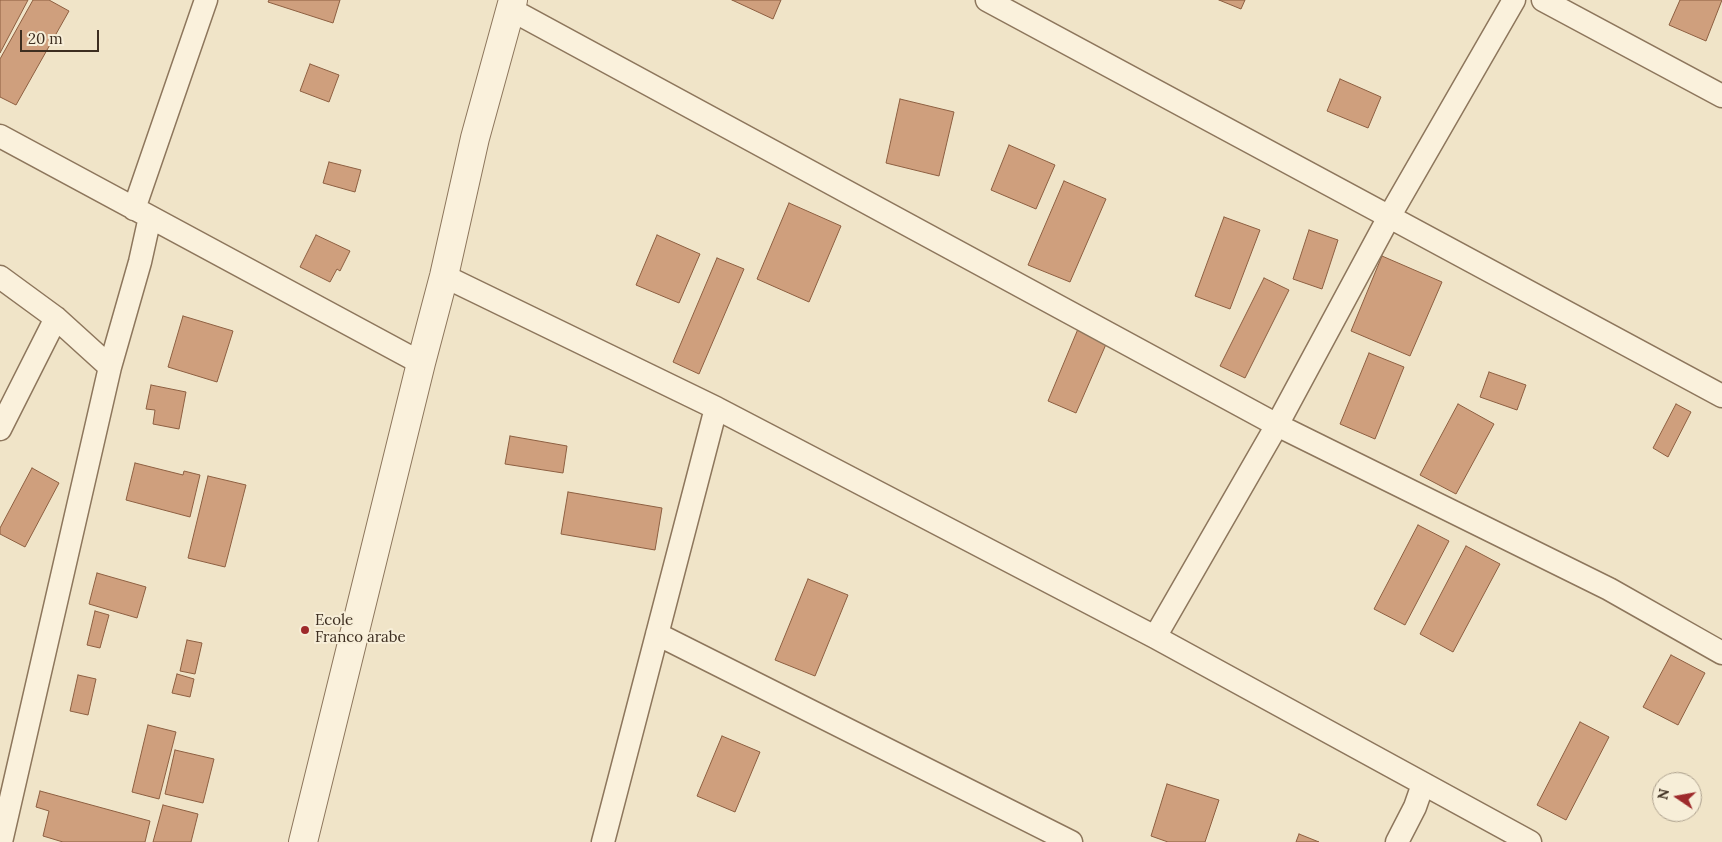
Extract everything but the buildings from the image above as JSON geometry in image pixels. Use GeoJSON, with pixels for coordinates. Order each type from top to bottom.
{"type":"FeatureCollection","features":[{"type":"Feature","properties":{"kind":"street"},"geometry":{"type":"LineString","coordinates":[[1,842],[110,367],[140,262],[142,213],[206,0]]}},
{"type":"Feature","properties":{"kind":"street"},"geometry":{"type":"LineString","coordinates":[[986,0],[1722,396]]}},
{"type":"Feature","properties":{"kind":"street"},"geometry":{"type":"LineString","coordinates":[[1155,638],[1278,425],[1389,217],[1514,0]]}},
{"type":"Feature","properties":{"kind":"street"},"geometry":{"type":"LineString","coordinates":[[1543,0],[1722,96]]}},
{"type":"Feature","properties":{"kind":"street"},"geometry":{"type":"LineString","coordinates":[[303,842],[444,276],[476,138],[512,5],[1278,425],[1609,589],[1722,654]]}},
{"type":"Feature","properties":{"kind":"street"},"geometry":{"type":"LineString","coordinates":[[0,136],[421,363]]}},
{"type":"Feature","properties":{"kind":"street"},"geometry":{"type":"LineString","coordinates":[[444,276],[716,408],[1155,638],[1530,842]]}},
{"type":"Feature","properties":{"kind":"street"},"geometry":{"type":"LineString","coordinates":[[0,277],[56,318],[110,367]]}},
{"type":"Feature","properties":{"kind":"street"},"geometry":{"type":"LineString","coordinates":[[0,429],[56,318]]}},
{"type":"Feature","properties":{"kind":"street"},"geometry":{"type":"LineString","coordinates":[[610,839],[657,634],[716,408]]}},
{"type":"Feature","properties":{"kind":"street"},"geometry":{"type":"LineString","coordinates":[[657,634],[1071,842]]}},
{"type":"Feature","properties":{"kind":"street"},"geometry":{"type":"LineString","coordinates":[[1397,842],[1415,807],[1423,784]]}},
{"type":"Feature","properties":{"kind":"place","name":"Ecole Franco arabe"},"geometry":{"type":"Point","coordinates":[305,630]}}]}
